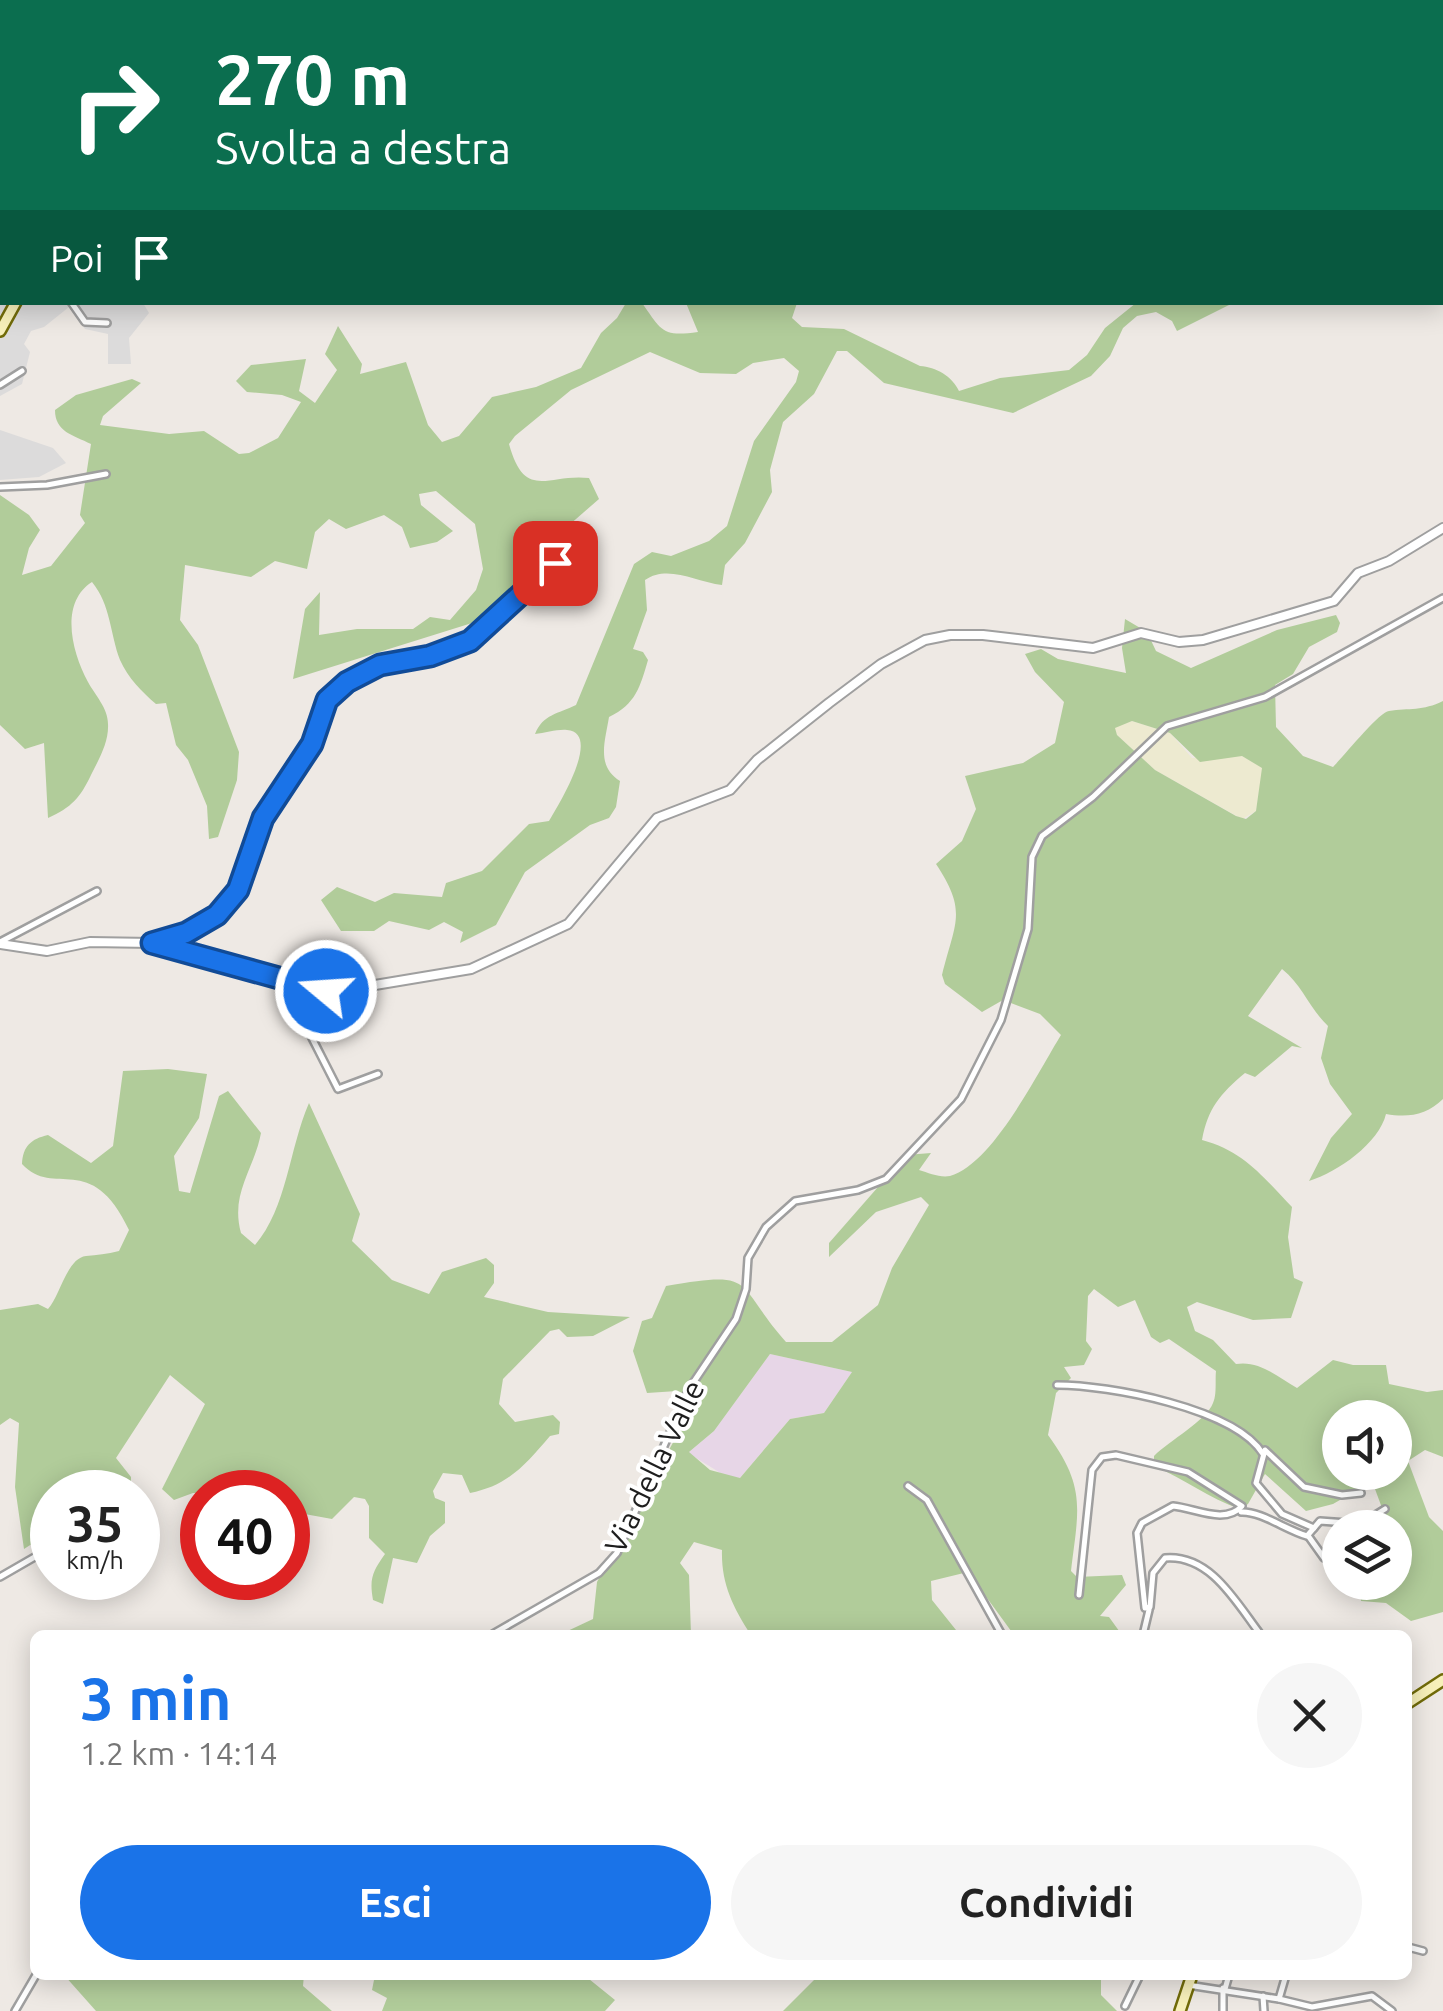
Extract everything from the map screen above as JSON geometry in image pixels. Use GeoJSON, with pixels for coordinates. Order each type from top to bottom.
{"type":"FeatureCollection","features":[{"type":"Feature","properties":{"kind":"main road"},"geometry":{"type":"LineString","coordinates":[[0,331],[12,305]]}},
{"type":"Feature","properties":{"kind":"main road"},"geometry":{"type":"LineString","coordinates":[[1412,1700],[1443,1680]]}},
{"type":"Feature","properties":{"kind":"main road"},"geometry":{"type":"LineString","coordinates":[[1180,2011],[1190,1980]]}},
{"type":"Feature","properties":{"kind":"street"},"geometry":{"type":"LineString","coordinates":[[74,305],[86,323],[107,323]]}},
{"type":"Feature","properties":{"kind":"street"},"geometry":{"type":"LineString","coordinates":[[0,386],[22,371]]}},
{"type":"Feature","properties":{"kind":"street"},"geometry":{"type":"LineString","coordinates":[[0,486],[47,486],[106,474]]}},
{"type":"Feature","properties":{"kind":"street"},"geometry":{"type":"LineString","coordinates":[[0,943],[51,951],[90,942],[152,943],[322,990],[352,991],[411,975],[472,969],[560,929],[579,913],[654,820],[728,792],[757,760],[829,703],[885,662],[929,639],[996,636],[1089,648],[1138,633],[1197,641],[1334,602],[1358,573],[1389,561],[1443,528]]}},
{"type":"Feature","properties":{"kind":"street"},"geometry":{"type":"LineString","coordinates":[[152,943],[186,933],[217,915],[238,890],[263,818],[312,744],[327,700],[347,682],[380,665],[430,656],[470,641],[555,563]]}},
{"type":"Feature","properties":{"kind":"street","name":"Via della Valle"},"geometry":{"type":"LineString","coordinates":[[501,1630],[599,1573],[617,1553],[690,1385],[734,1323],[746,1289],[749,1254],[773,1218],[795,1201],[850,1192],[886,1179],[959,1102],[1001,1020],[1028,929],[1032,857],[1042,836],[1098,792],[1167,726],[1264,697],[1443,598]]}},
{"type":"Feature","properties":{"kind":"street"},"geometry":{"type":"LineString","coordinates":[[0,943],[97,891]]}},
{"type":"Feature","properties":{"kind":"street"},"geometry":{"type":"LineString","coordinates":[[281,976],[338,1088],[378,1074]]}},
{"type":"Feature","properties":{"kind":"street"},"geometry":{"type":"LineString","coordinates":[[1057,1385],[1119,1390],[1200,1413],[1248,1436],[1263,1454]]}},
{"type":"Feature","properties":{"kind":"street"},"geometry":{"type":"LineString","coordinates":[[1263,1454],[1269,1451],[1293,1480],[1307,1488],[1342,1495],[1360,1493]]}},
{"type":"Feature","properties":{"kind":"street"},"geometry":{"type":"LineString","coordinates":[[1263,1454],[1257,1484],[1284,1516],[1314,1528]]}},
{"type":"Feature","properties":{"kind":"street"},"geometry":{"type":"LineString","coordinates":[[1079,1595],[1091,1474],[1102,1457],[1116,1455],[1192,1474],[1239,1502],[1242,1510],[1233,1513]]}},
{"type":"Feature","properties":{"kind":"street"},"geometry":{"type":"LineString","coordinates":[[908,1486],[927,1500],[999,1630]]}},
{"type":"Feature","properties":{"kind":"street"},"geometry":{"type":"LineString","coordinates":[[1150,1607],[1144,1604],[1140,1526],[1175,1506],[1203,1514],[1256,1512],[1280,1528],[1306,1536],[1318,1544],[1322,1553]]}},
{"type":"Feature","properties":{"kind":"street"},"geometry":{"type":"LineString","coordinates":[[1306,1536],[1322,1523]]}},
{"type":"Feature","properties":{"kind":"street"},"geometry":{"type":"LineString","coordinates":[[1144,1630],[1156,1567],[1165,1558],[1179,1558],[1216,1576],[1257,1630]]}},
{"type":"Feature","properties":{"kind":"street"},"geometry":{"type":"LineString","coordinates":[[0,1577],[30,1560]]}},
{"type":"Feature","properties":{"kind":"street"},"geometry":{"type":"LineString","coordinates":[[1412,1948],[1423,1951]]}},
{"type":"Feature","properties":{"kind":"street"},"geometry":{"type":"LineString","coordinates":[[15,2011],[33,1980]]}},
{"type":"Feature","properties":{"kind":"street"},"geometry":{"type":"LineString","coordinates":[[1125,2006],[1138,1980]]}},
{"type":"Feature","properties":{"kind":"street"},"geometry":{"type":"LineString","coordinates":[[1190,1980],[1312,2007],[1372,1996],[1392,2011]]}},
{"type":"Feature","properties":{"kind":"street"},"geometry":{"type":"LineString","coordinates":[[1223,2011],[1227,1980]]}},
{"type":"Feature","properties":{"kind":"street"},"geometry":{"type":"LineString","coordinates":[[1279,1999],[1285,1980]]}},
{"type":"Feature","properties":{"kind":"street"},"geometry":{"type":"LineString","coordinates":[[1263,1996],[1264,2011]]}},
{"type":"Feature","properties":{"kind":"shaded area"},"geometry":{"type":"Polygon","coordinates":[[[0,305],[144,305],[149,313],[129,338],[131,364],[108,364],[108,334],[85,329],[69,307],[44,327],[31,331],[24,344],[30,352],[22,384],[0,396],[0,305]]]}},
{"type":"Feature","properties":{"kind":"shaded area"},"geometry":{"type":"Polygon","coordinates":[[[0,430],[53,448],[66,463],[39,477],[0,480],[0,430]]]}},
{"type":"Feature","properties":{"kind":"shaded area"},"geometry":{"type":"Polygon","coordinates":[[[1132,721],[1170,733],[1192,758],[1242,756],[1263,768],[1256,811],[1242,819],[1155,770],[1117,735],[1114,727],[1132,721]]]}},
{"type":"Feature","properties":{"kind":"shaded area"},"geometry":{"type":"Polygon","coordinates":[[[770,1354],[852,1372],[824,1413],[790,1419],[740,1478],[727,1477],[688,1453],[714,1431],[770,1354]]]}},
{"type":"Feature","properties":{"kind":"green space"},"geometry":{"type":"Polygon","coordinates":[[[625,305],[643,305],[659,326],[677,334],[698,332],[687,305],[796,305],[792,318],[802,327],[844,329],[943,373],[959,391],[1000,378],[1069,370],[1087,355],[1105,328],[1134,305],[1229,305],[1177,331],[1172,321],[1156,312],[1137,316],[1123,328],[1110,356],[1091,376],[1013,413],[884,383],[847,351],[837,351],[814,394],[783,422],[770,470],[772,492],[745,543],[725,565],[722,585],[673,574],[654,575],[645,580],[647,610],[633,649],[643,652],[648,660],[631,700],[609,717],[606,735],[605,761],[620,781],[616,807],[609,818],[590,825],[525,872],[496,925],[460,943],[463,932],[444,922],[429,930],[389,921],[374,931],[341,931],[321,900],[337,887],[375,902],[394,893],[442,897],[446,883],[482,871],[529,824],[549,821],[575,771],[581,743],[577,734],[567,730],[535,734],[538,727],[552,715],[576,705],[634,564],[652,552],[671,556],[709,541],[727,526],[754,441],[796,382],[799,371],[784,358],[753,363],[736,374],[700,373],[650,352],[571,390],[515,436],[509,444],[522,473],[540,481],[589,478],[599,499],[545,546],[504,613],[293,679],[305,609],[320,592],[319,635],[357,629],[413,629],[430,617],[450,620],[476,590],[483,569],[475,524],[436,491],[419,494],[421,505],[453,531],[437,542],[410,548],[402,527],[384,515],[346,529],[329,519],[315,532],[307,569],[275,561],[251,577],[185,565],[180,620],[198,645],[239,752],[237,780],[218,837],[209,839],[207,806],[188,760],[176,745],[166,703],[156,704],[127,673],[103,600],[92,582],[75,602],[72,629],[82,670],[106,713],[107,737],[79,796],[48,818],[44,743],[25,749],[0,725],[0,495],[29,515],[40,530],[29,548],[22,575],[51,566],[85,523],[80,515],[91,444],[62,428],[55,410],[76,395],[132,379],[141,383],[103,416],[100,425],[169,434],[204,431],[239,454],[249,453],[278,438],[301,402],[282,395],[247,392],[236,381],[251,365],[306,359],[299,391],[315,403],[337,370],[325,354],[338,326],[362,364],[360,374],[406,362],[428,425],[442,442],[459,436],[492,397],[536,387],[581,368],[601,333],[625,305]]]}},
{"type":"Feature","properties":{"kind":"green space"},"geometry":{"type":"Polygon","coordinates":[[[1336,615],[1340,623],[1337,632],[1309,647],[1293,674],[1275,685],[1276,727],[1303,756],[1333,767],[1384,713],[1443,701],[1443,1099],[1417,1114],[1386,1114],[1375,1135],[1356,1155],[1309,1181],[1331,1138],[1352,1114],[1330,1084],[1321,1058],[1328,1026],[1282,969],[1248,1016],[1302,1048],[1292,1046],[1255,1077],[1245,1073],[1236,1081],[1212,1110],[1202,1140],[1241,1158],[1292,1207],[1288,1237],[1294,1278],[1303,1282],[1291,1318],[1253,1320],[1197,1302],[1187,1307],[1195,1331],[1213,1340],[1236,1364],[1260,1367],[1297,1388],[1333,1360],[1353,1365],[1386,1365],[1389,1384],[1427,1392],[1443,1390],[1443,1457],[1425,1450],[1412,1458],[1412,1400],[1322,1400],[1322,1490],[1357,1490],[1333,1504],[1306,1511],[1265,1474],[1248,1504],[1240,1509],[1217,1499],[1154,1466],[1154,1456],[1209,1410],[1215,1396],[1216,1371],[1169,1339],[1160,1343],[1151,1337],[1135,1300],[1118,1307],[1094,1289],[1088,1296],[1086,1341],[1092,1349],[1084,1365],[1064,1367],[1071,1378],[1056,1393],[1048,1435],[1069,1470],[1077,1500],[1071,1571],[1077,1577],[1122,1575],[1126,1585],[1100,1616],[1109,1617],[1118,1630],[1010,1630],[968,1572],[931,1581],[932,1600],[956,1630],[748,1630],[729,1594],[722,1550],[694,1542],[680,1563],[689,1575],[691,1630],[570,1630],[593,1619],[597,1582],[688,1415],[677,1391],[647,1393],[633,1351],[642,1321],[652,1318],[666,1286],[731,1281],[749,1294],[786,1342],[832,1342],[878,1305],[892,1268],[929,1205],[921,1197],[876,1212],[829,1257],[829,1243],[906,1155],[931,1153],[919,1170],[950,1176],[982,1154],[1013,1115],[1061,1035],[1040,1014],[1003,1000],[982,1012],[945,984],[942,975],[956,918],[952,894],[936,864],[962,841],[976,809],[965,776],[1023,763],[1055,743],[1064,702],[1035,672],[1025,654],[1041,649],[1058,659],[1126,673],[1122,648],[1125,619],[1147,632],[1156,651],[1191,668],[1277,630],[1336,615]],[[1132,721],[1115,728],[1117,735],[1155,770],[1236,816],[1246,819],[1256,811],[1262,768],[1242,756],[1200,762],[1170,733],[1132,721]],[[770,1354],[714,1431],[689,1452],[710,1470],[740,1478],[790,1419],[824,1413],[852,1372],[770,1354]]]}},
{"type":"Feature","properties":{"kind":"green space"},"geometry":{"type":"Polygon","coordinates":[[[168,1069],[207,1074],[199,1118],[174,1156],[179,1191],[190,1193],[219,1096],[228,1091],[261,1133],[238,1206],[241,1233],[255,1245],[281,1196],[309,1103],[360,1214],[352,1241],[392,1280],[429,1294],[442,1272],[486,1258],[494,1265],[494,1283],[484,1297],[548,1312],[630,1317],[593,1336],[567,1337],[559,1329],[550,1331],[503,1379],[499,1404],[515,1422],[553,1415],[560,1422],[559,1434],[550,1436],[515,1472],[483,1490],[470,1493],[462,1475],[443,1473],[433,1491],[435,1498],[445,1502],[445,1523],[430,1536],[417,1563],[393,1558],[383,1604],[373,1600],[372,1580],[385,1554],[369,1538],[369,1506],[365,1499],[354,1497],[332,1519],[310,1515],[310,1470],[180,1470],[180,1498],[174,1500],[162,1489],[205,1404],[170,1375],[116,1458],[125,1470],[30,1470],[30,1545],[24,1549],[15,1487],[19,1423],[10,1418],[0,1425],[0,1310],[38,1304],[48,1309],[79,1258],[119,1251],[129,1230],[101,1190],[87,1183],[34,1174],[22,1164],[24,1152],[33,1141],[48,1135],[91,1163],[113,1146],[123,1071],[168,1069]]]}},
{"type":"Feature","properties":{"kind":"green space"},"geometry":{"type":"Polygon","coordinates":[[[1412,1472],[1429,1517],[1443,1531],[1443,1612],[1411,1621],[1386,1603],[1361,1601],[1412,1600],[1412,1510],[1383,1510],[1375,1490],[1412,1490],[1412,1472]]]}},
{"type":"Feature","properties":{"kind":"green space"},"geometry":{"type":"Polygon","coordinates":[[[68,1980],[304,1980],[303,1986],[332,2011],[96,2011],[68,1980]]]}},
{"type":"Feature","properties":{"kind":"green space"},"geometry":{"type":"Polygon","coordinates":[[[374,1980],[590,1980],[615,2000],[605,2011],[382,2011],[387,1998],[372,1990],[374,1980]]]}},
{"type":"Feature","properties":{"kind":"green space"},"geometry":{"type":"Polygon","coordinates":[[[814,1980],[1101,1980],[1101,1995],[1117,2011],[783,2011],[814,1980]]]}},
{"type":"Feature","properties":{"kind":"route"},"geometry":{"type":"LineString","coordinates":[[326,991],[152,943],[186,933],[217,915],[238,890],[263,818],[312,744],[327,700],[356,675],[380,665],[418,660],[470,641],[555,563]]}}]}
